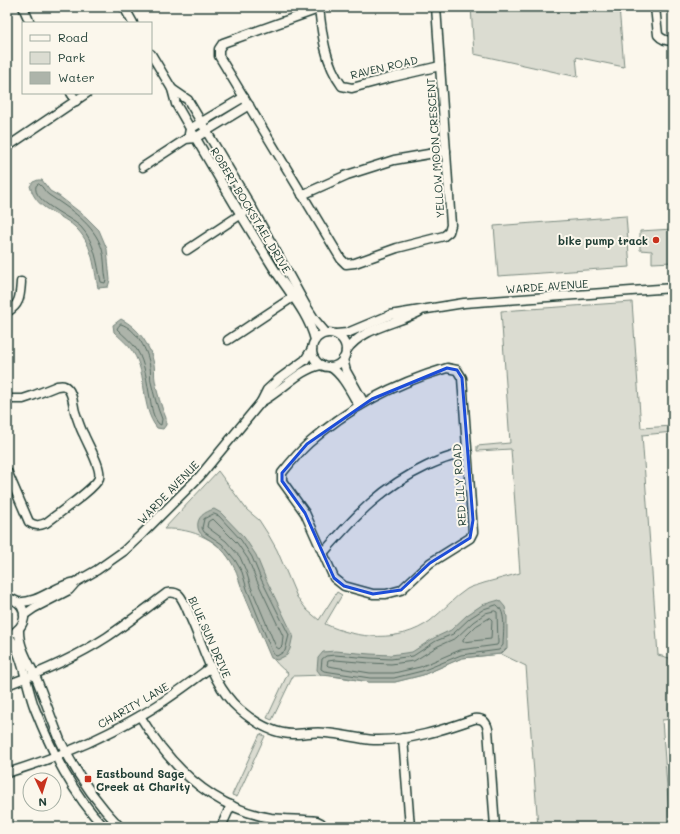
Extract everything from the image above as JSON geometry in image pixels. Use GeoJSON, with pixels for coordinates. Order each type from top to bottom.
{"type":"FeatureCollection","features":[{"type":"Feature","properties":{"kind":"street"},"geometry":{"type":"LineString","coordinates":[[23,7],[30,22]]}},
{"type":"Feature","properties":{"kind":"street"},"geometry":{"type":"LineString","coordinates":[[124,7],[132,22]]}},
{"type":"Feature","properties":{"kind":"street","name":"YELLOW MOON CRESCENT"},"geometry":{"type":"LineString","coordinates":[[321,7],[223,43],[219,49],[219,56],[341,259],[346,264],[355,263],[397,248],[444,236],[449,232],[451,225],[436,7]]}},
{"type":"Feature","properties":{"kind":"street","name":"RAVEN ROAD"},"geometry":{"type":"LineString","coordinates":[[321,7],[324,50],[336,78],[342,86],[352,88],[393,76],[440,66]]}},
{"type":"Feature","properties":{"kind":"street"},"geometry":{"type":"LineString","coordinates":[[655,7],[658,35],[665,40],[673,41]]}},
{"type":"Feature","properties":{"kind":"street","name":"ROBERT BOCKSTAEL DRIVE"},"geometry":{"type":"LineString","coordinates":[[152,56],[172,89],[176,104],[190,130],[240,215],[310,323],[314,340]]}},
{"type":"Feature","properties":{"kind":"street","name":"ROBERT BOCKSTAEL DRIVE"},"geometry":{"type":"LineString","coordinates":[[172,89],[188,100],[252,208],[306,306],[326,333]]}},
{"type":"Feature","properties":{"kind":"street"},"geometry":{"type":"LineString","coordinates":[[72,94],[76,101]]}},
{"type":"Feature","properties":{"kind":"street"},"geometry":{"type":"LineString","coordinates":[[7,147],[86,94]]}},
{"type":"Feature","properties":{"kind":"street"},"geometry":{"type":"LineString","coordinates":[[186,139],[190,130],[244,97]]}},
{"type":"Feature","properties":{"kind":"street"},"geometry":{"type":"LineString","coordinates":[[144,167],[186,139],[195,138],[249,105]]}},
{"type":"Feature","properties":{"kind":"street"},"geometry":{"type":"LineString","coordinates":[[302,195],[347,175],[394,160],[446,151]]}},
{"type":"Feature","properties":{"kind":"street"},"geometry":{"type":"LineString","coordinates":[[187,250],[252,208]]}},
{"type":"Feature","properties":{"kind":"street"},"geometry":{"type":"LineString","coordinates":[[7,312],[16,306],[21,282]]}},
{"type":"Feature","properties":{"kind":"street","name":"WARDE AVENUE"},"geometry":{"type":"LineString","coordinates":[[336,334],[347,333],[390,315],[406,311],[479,302],[673,288]]}},
{"type":"Feature","properties":{"kind":"street"},"geometry":{"type":"LineString","coordinates":[[228,340],[293,297]]}},
{"type":"Feature","properties":{"kind":"street","name":"WARDE AVENUE"},"geometry":{"type":"LineString","coordinates":[[346,351],[351,343],[360,337],[423,310]]}},
{"type":"Feature","properties":{"kind":"street"},"geometry":{"type":"LineString","coordinates":[[330,367],[339,363],[343,359],[346,351],[342,339],[336,334],[326,333],[314,340],[312,349],[313,355],[316,361],[321,365],[330,367],[339,375],[361,404]]}},
{"type":"Feature","properties":{"kind":"street","name":"WARDE AVENUE"},"geometry":{"type":"LineString","coordinates":[[17,602],[29,601],[66,584],[76,582],[97,570],[124,551],[200,476],[261,402],[267,390],[305,360],[312,349]]}},
{"type":"Feature","properties":{"kind":"street"},"geometry":{"type":"LineString","coordinates":[[343,359],[361,404]]}},
{"type":"Feature","properties":{"kind":"street","name":"WARDE AVENUE"},"geometry":{"type":"LineString","coordinates":[[261,402],[273,396],[299,374],[311,367],[321,365]]}},
{"type":"Feature","properties":{"kind":"street","name":"RED LILY ROAD"},"geometry":{"type":"LineString","coordinates":[[447,368],[458,370],[462,378],[468,453],[473,532],[470,538],[430,563],[401,590],[386,594],[373,594],[344,586],[334,578],[324,552],[305,513],[282,481],[282,473],[307,444],[361,404],[427,374],[447,368]]}},
{"type":"Feature","properties":{"kind":"street"},"geometry":{"type":"LineString","coordinates":[[7,399],[23,399],[58,386],[63,385],[66,387],[71,394],[83,435],[96,463],[99,477],[89,490],[46,523],[34,525],[29,522],[7,471]]}},
{"type":"Feature","properties":{"kind":"street"},"geometry":{"type":"LineString","coordinates":[[324,552],[350,521],[382,493],[410,474],[434,462],[459,453],[468,453]]}},
{"type":"Feature","properties":{"kind":"street","name":"WARDE AVENUE"},"geometry":{"type":"LineString","coordinates":[[24,615],[34,608],[69,590],[76,582]]}},
{"type":"Feature","properties":{"kind":"street","name":"BLUE SUN DRIVE"},"geometry":{"type":"LineString","coordinates":[[29,676],[89,648],[129,622],[167,593],[171,592],[179,596],[183,602],[222,690],[238,709],[262,726],[281,733],[328,733],[375,740],[430,734],[480,718],[484,721],[488,729],[495,827]]}},
{"type":"Feature","properties":{"kind":"street"},"geometry":{"type":"LineString","coordinates":[[7,598],[17,602],[23,609],[24,615],[23,624],[19,629],[7,635],[14,644],[29,676],[47,704],[60,739],[61,754],[76,793],[104,827]]}},
{"type":"Feature","properties":{"kind":"street"},"geometry":{"type":"LineString","coordinates":[[19,629],[20,641],[29,676],[34,708],[61,754],[106,812],[120,827]]}},
{"type":"Feature","properties":{"kind":"street","name":"CHARITY LANE"},"geometry":{"type":"LineString","coordinates":[[7,773],[61,754],[96,739],[140,716],[211,667]]}},
{"type":"Feature","properties":{"kind":"street"},"geometry":{"type":"LineString","coordinates":[[7,684],[29,676]]}},
{"type":"Feature","properties":{"kind":"street"},"geometry":{"type":"LineString","coordinates":[[140,716],[156,742],[176,766],[189,779],[206,791],[231,805],[270,818],[317,821],[324,827]]}},
{"type":"Feature","properties":{"kind":"street"},"geometry":{"type":"LineString","coordinates":[[403,738],[410,827]]}},
{"type":"Feature","properties":{"kind":"street"},"geometry":{"type":"LineString","coordinates":[[221,827],[231,805]]}},
{"type":"Feature","properties":{"kind":"highlighted area"},"geometry":{"type":"Polygon","coordinates":[[[447,368],[457,370],[462,378],[473,520],[470,538],[430,563],[401,590],[373,594],[344,586],[334,578],[305,513],[282,481],[282,473],[307,444],[372,399],[447,368]]]}},
{"type":"Feature","properties":{"kind":"green space"},"geometry":{"type":"Polygon","coordinates":[[[471,7],[619,7],[624,67],[576,57],[578,77],[474,54],[471,7]]]}},
{"type":"Feature","properties":{"kind":"green space"},"geometry":{"type":"Polygon","coordinates":[[[626,216],[630,267],[498,276],[494,226],[626,216]]]}},
{"type":"Feature","properties":{"kind":"green space","name":"bike pump track"},"geometry":{"type":"Polygon","coordinates":[[[673,229],[673,262],[652,263],[652,251],[640,250],[640,231],[673,229]]]}},
{"type":"Feature","properties":{"kind":"green space"},"geometry":{"type":"Polygon","coordinates":[[[632,302],[641,428],[673,426],[673,432],[642,435],[658,655],[673,659],[673,719],[662,720],[670,827],[538,827],[526,666],[501,654],[462,658],[423,675],[395,682],[369,682],[326,675],[293,676],[272,720],[267,718],[288,673],[277,664],[267,649],[245,596],[238,573],[229,558],[214,543],[196,534],[175,529],[164,529],[218,471],[247,510],[259,520],[277,550],[297,597],[307,610],[319,620],[337,592],[342,595],[325,624],[351,633],[378,636],[392,636],[418,628],[430,621],[457,596],[467,589],[520,573],[511,449],[477,451],[477,446],[510,443],[501,311],[632,302]]]}},
{"type":"Feature","properties":{"kind":"green space"},"geometry":{"type":"Polygon","coordinates":[[[260,734],[265,736],[237,797],[232,795],[260,734]]]}},
{"type":"Feature","properties":{"kind":"water"},"geometry":{"type":"Polygon","coordinates":[[[42,180],[50,191],[59,196],[86,217],[99,230],[107,249],[110,280],[108,287],[98,288],[90,250],[83,236],[72,224],[44,207],[33,195],[30,186],[33,182],[42,180]]]}},
{"type":"Feature","properties":{"kind":"water"},"geometry":{"type":"Polygon","coordinates":[[[121,319],[138,332],[150,350],[154,364],[157,390],[166,418],[166,425],[163,429],[157,428],[148,410],[138,361],[129,346],[114,332],[113,325],[121,319]]]}},
{"type":"Feature","properties":{"kind":"water"},"geometry":{"type":"Polygon","coordinates":[[[214,509],[221,513],[244,537],[256,555],[293,635],[287,655],[277,660],[271,658],[231,561],[216,544],[199,531],[198,521],[200,518],[204,513],[214,509]]]}},
{"type":"Feature","properties":{"kind":"water"},"geometry":{"type":"Polygon","coordinates":[[[499,600],[505,607],[507,617],[507,648],[501,654],[462,658],[423,675],[395,682],[369,682],[321,675],[317,670],[318,658],[323,652],[335,651],[391,655],[412,652],[434,638],[451,630],[467,615],[482,605],[499,600]]]}},
{"type":"Feature","properties":{"kind":"place","name":"bike pump track"},"geometry":{"type":"Point","coordinates":[656,240]}},
{"type":"Feature","properties":{"kind":"place","name":"Eastbound Sage Creek at Charity"},"geometry":{"type":"Point","coordinates":[88,779]}}]}
